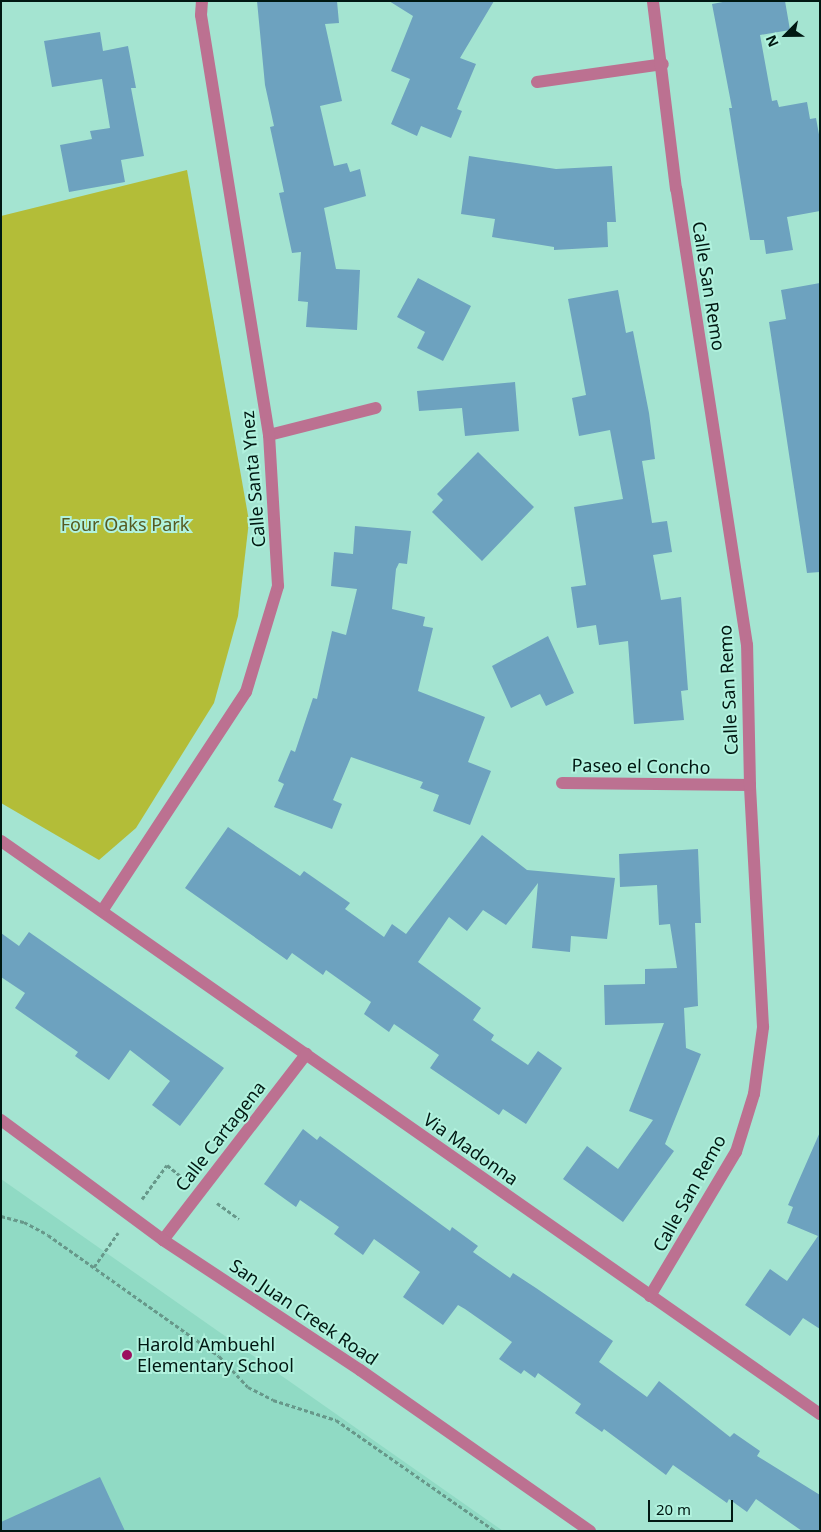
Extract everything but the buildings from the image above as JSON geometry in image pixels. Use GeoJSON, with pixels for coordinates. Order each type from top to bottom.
{"type":"FeatureCollection","features":[{"type":"Feature","properties":{"kind":"street","name":"Calle Santa Ynez"},"geometry":{"type":"LineString","coordinates":[[102,911],[246,692],[278,586],[269,435],[201,15],[202,1]]}},
{"type":"Feature","properties":{"kind":"street","name":"Calle San Remo"},"geometry":{"type":"LineString","coordinates":[[650,1296],[736,1152],[754,1094],[763,1027],[750,785],[747,645],[676,189],[663,64],[653,1]]}},
{"type":"Feature","properties":{"kind":"street"},"geometry":{"type":"LineString","coordinates":[[537,82],[663,64]]}},
{"type":"Feature","properties":{"kind":"street"},"geometry":{"type":"LineString","coordinates":[[269,435],[376,408]]}},
{"type":"Feature","properties":{"kind":"street","name":"Paseo el Concho"},"geometry":{"type":"LineString","coordinates":[[562,783],[750,785]]}},
{"type":"Feature","properties":{"kind":"street","name":"Via Madonna"},"geometry":{"type":"LineString","coordinates":[[1,840],[820,1414]]}},
{"type":"Feature","properties":{"kind":"street","name":"Calle Cartagena"},"geometry":{"type":"LineString","coordinates":[[164,1240],[306,1054]]}},
{"type":"Feature","properties":{"kind":"street","name":"San Juan Creek Road"},"geometry":{"type":"LineString","coordinates":[[1,1120],[164,1240],[360,1370],[590,1531]]}},
{"type":"Feature","properties":{"kind":"path"},"geometry":{"type":"LineString","coordinates":[[1,1216],[24,1222],[48,1235],[219,1356],[248,1386],[274,1400],[336,1420],[495,1531]]}},
{"type":"Feature","properties":{"kind":"shaded area","name":"Harold Ambuehl Elementary School"},"geometry":{"type":"Polygon","coordinates":[[[1,1179],[503,1531],[1,1531],[1,1179]]]}},
{"type":"Feature","properties":{"kind":"green space","name":"Four Oaks Park"},"geometry":{"type":"Polygon","coordinates":[[[187,170],[249,521],[238,616],[214,703],[136,828],[99,860],[1,803],[1,216],[187,170]]]}},
{"type":"Feature","properties":{"kind":"place","name":"Harold Ambuehl Elementary School"},"geometry":{"type":"Point","coordinates":[127,1355]}}]}
